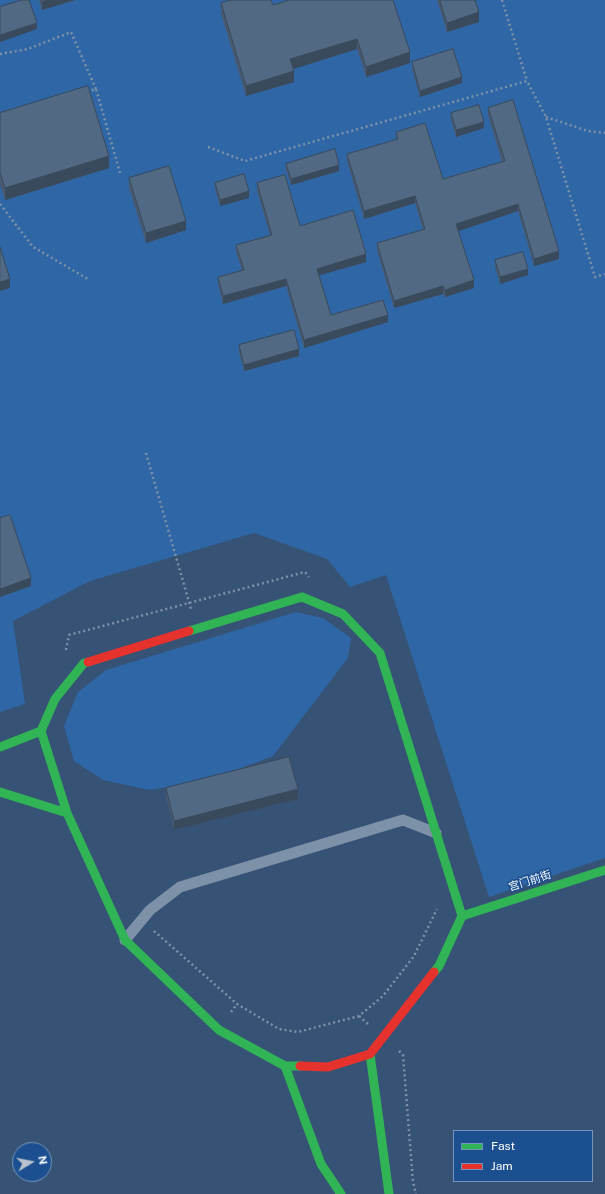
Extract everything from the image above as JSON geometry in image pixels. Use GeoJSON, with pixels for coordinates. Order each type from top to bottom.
{"type":"FeatureCollection","features":[{"type":"Feature","properties":{"kind":"street"},"geometry":{"type":"LineString","coordinates":[[0,747],[40,731],[56,699],[84,663],[302,597],[343,614],[380,654],[462,916],[439,966],[370,1054],[328,1067],[285,1066],[220,1030],[125,940],[67,813],[40,731]]}},
{"type":"Feature","properties":{"kind":"street"},"geometry":{"type":"LineString","coordinates":[[0,792],[67,813]]}},
{"type":"Feature","properties":{"kind":"street","name":"宫门前街"},"geometry":{"type":"LineString","coordinates":[[462,916],[605,870]]}},
{"type":"Feature","properties":{"kind":"street"},"geometry":{"type":"LineString","coordinates":[[370,1054],[389,1194]]}},
{"type":"Feature","properties":{"kind":"street"},"geometry":{"type":"LineString","coordinates":[[285,1066],[321,1164],[341,1194]]}},
{"type":"Feature","properties":{"kind":"lane"},"geometry":{"type":"LineString","coordinates":[[125,940],[150,910],[180,887],[403,820],[436,833]]}},
{"type":"Feature","properties":{"kind":"path"},"geometry":{"type":"LineString","coordinates":[[502,0],[527,81],[546,117],[595,277],[605,274]]}},
{"type":"Feature","properties":{"kind":"path"},"geometry":{"type":"LineString","coordinates":[[0,54],[28,49],[71,32],[96,89],[120,173]]}},
{"type":"Feature","properties":{"kind":"path"},"geometry":{"type":"LineString","coordinates":[[208,147],[245,162],[527,81]]}},
{"type":"Feature","properties":{"kind":"path"},"geometry":{"type":"LineString","coordinates":[[81,93],[96,89]]}},
{"type":"Feature","properties":{"kind":"path"},"geometry":{"type":"LineString","coordinates":[[546,117],[588,131],[605,133]]}},
{"type":"Feature","properties":{"kind":"path"},"geometry":{"type":"LineString","coordinates":[[0,204],[33,247],[88,279]]}},
{"type":"Feature","properties":{"kind":"path"},"geometry":{"type":"LineString","coordinates":[[146,454],[197,629]]}},
{"type":"Feature","properties":{"kind":"path"},"geometry":{"type":"LineString","coordinates":[[142,920],[237,1004],[279,1029],[298,1032],[359,1016],[383,996],[414,956],[440,902]]}},
{"type":"Feature","properties":{"kind":"path"},"geometry":{"type":"LineString","coordinates":[[359,1016],[403,1055],[413,1182],[416,1194]]}},
{"type":"Feature","properties":{"kind":"shaded area"},"geometry":{"type":"Polygon","coordinates":[[[0,0],[605,0],[605,858],[489,897],[386,575],[350,587],[327,559],[254,533],[90,581],[13,621],[25,704],[0,712],[0,0]]]}},
{"type":"Feature","properties":{"kind":"shaded area"},"geometry":{"type":"Polygon","coordinates":[[[296,612],[323,618],[351,638],[348,658],[273,756],[242,768],[189,784],[149,790],[103,780],[74,761],[64,726],[78,692],[106,670],[296,612]]]}},
{"type":"Feature","properties":{"kind":"building"},"geometry":{"type":"Polygon","coordinates":[[[22,0],[29,0],[37,23],[0,35],[0,7],[22,0]]]}},
{"type":"Feature","properties":{"kind":"building"},"geometry":{"type":"Polygon","coordinates":[[[231,0],[271,0],[273,5],[289,0],[393,0],[410,52],[366,67],[357,39],[290,59],[294,71],[246,86],[221,3],[231,0]]]}},
{"type":"Feature","properties":{"kind":"building"},"geometry":{"type":"Polygon","coordinates":[[[440,0],[475,0],[479,12],[447,23],[440,0]]]}},
{"type":"Feature","properties":{"kind":"building"},"geometry":{"type":"Polygon","coordinates":[[[453,49],[462,77],[420,91],[412,62],[453,49]]]}},
{"type":"Feature","properties":{"kind":"building"},"geometry":{"type":"Polygon","coordinates":[[[88,86],[109,156],[5,188],[0,173],[0,113],[88,86]]]}},
{"type":"Feature","properties":{"kind":"building"},"geometry":{"type":"Polygon","coordinates":[[[513,100],[559,251],[534,259],[518,204],[456,224],[474,280],[445,290],[443,286],[394,301],[377,243],[425,229],[415,196],[364,211],[347,154],[398,139],[396,132],[425,123],[443,179],[505,161],[488,108],[513,100]]]}},
{"type":"Feature","properties":{"kind":"building"},"geometry":{"type":"Polygon","coordinates":[[[479,105],[484,122],[456,130],[451,113],[479,105]]]}},
{"type":"Feature","properties":{"kind":"building"},"geometry":{"type":"Polygon","coordinates":[[[335,149],[339,165],[291,179],[286,164],[335,149]]]}},
{"type":"Feature","properties":{"kind":"building"},"geometry":{"type":"Polygon","coordinates":[[[169,166],[186,221],[146,233],[129,178],[169,166]]]}},
{"type":"Feature","properties":{"kind":"building"},"geometry":{"type":"Polygon","coordinates":[[[244,174],[249,191],[220,200],[215,183],[244,174]]]}},
{"type":"Feature","properties":{"kind":"building"},"geometry":{"type":"Polygon","coordinates":[[[285,175],[300,226],[353,210],[366,254],[317,269],[331,315],[383,300],[388,315],[304,340],[286,279],[223,296],[218,277],[244,270],[236,245],[272,235],[257,183],[285,175]]]}},
{"type":"Feature","properties":{"kind":"building"},"geometry":{"type":"Polygon","coordinates":[[[0,247],[10,279],[0,282],[0,247]]]}},
{"type":"Feature","properties":{"kind":"building"},"geometry":{"type":"Polygon","coordinates":[[[523,252],[528,269],[500,277],[495,260],[523,252]]]}},
{"type":"Feature","properties":{"kind":"building"},"geometry":{"type":"Polygon","coordinates":[[[294,330],[299,349],[244,365],[239,345],[294,330]]]}},
{"type":"Feature","properties":{"kind":"building"},"geometry":{"type":"Polygon","coordinates":[[[10,515],[31,578],[0,589],[0,518],[10,515]]]}},
{"type":"Feature","properties":{"kind":"building"},"geometry":{"type":"Polygon","coordinates":[[[289,757],[298,789],[174,821],[166,788],[289,757]]]}},
{"type":"Feature","properties":{"kind":"traffic: fast"},"geometry":{"type":"LineString","coordinates":[[302,597],[343,614],[380,653],[462,916],[439,966],[434,972]]}},
{"type":"Feature","properties":{"kind":"traffic: fast"},"geometry":{"type":"LineString","coordinates":[[189,631],[302,597]]}},
{"type":"Feature","properties":{"kind":"traffic: fast"},"geometry":{"type":"LineString","coordinates":[[88,662],[84,663],[55,699],[41,731],[67,813],[125,940],[219,1030],[285,1066],[300,1066]]}},
{"type":"Feature","properties":{"kind":"traffic: fast"},"geometry":{"type":"LineString","coordinates":[[0,747],[41,731]]}},
{"type":"Feature","properties":{"kind":"traffic: fast"},"geometry":{"type":"LineString","coordinates":[[0,792],[67,813]]}},
{"type":"Feature","properties":{"kind":"traffic: fast"},"geometry":{"type":"LineString","coordinates":[[462,916],[605,870]]}},
{"type":"Feature","properties":{"kind":"traffic: fast"},"geometry":{"type":"LineString","coordinates":[[370,1054],[389,1194]]}},
{"type":"Feature","properties":{"kind":"traffic: fast"},"geometry":{"type":"LineString","coordinates":[[285,1066],[321,1164],[341,1194]]}},
{"type":"Feature","properties":{"kind":"traffic: jam"},"geometry":{"type":"LineString","coordinates":[[88,662],[189,631]]}},
{"type":"Feature","properties":{"kind":"traffic: jam"},"geometry":{"type":"LineString","coordinates":[[300,1066],[328,1067],[370,1054],[434,972]]}}]}
